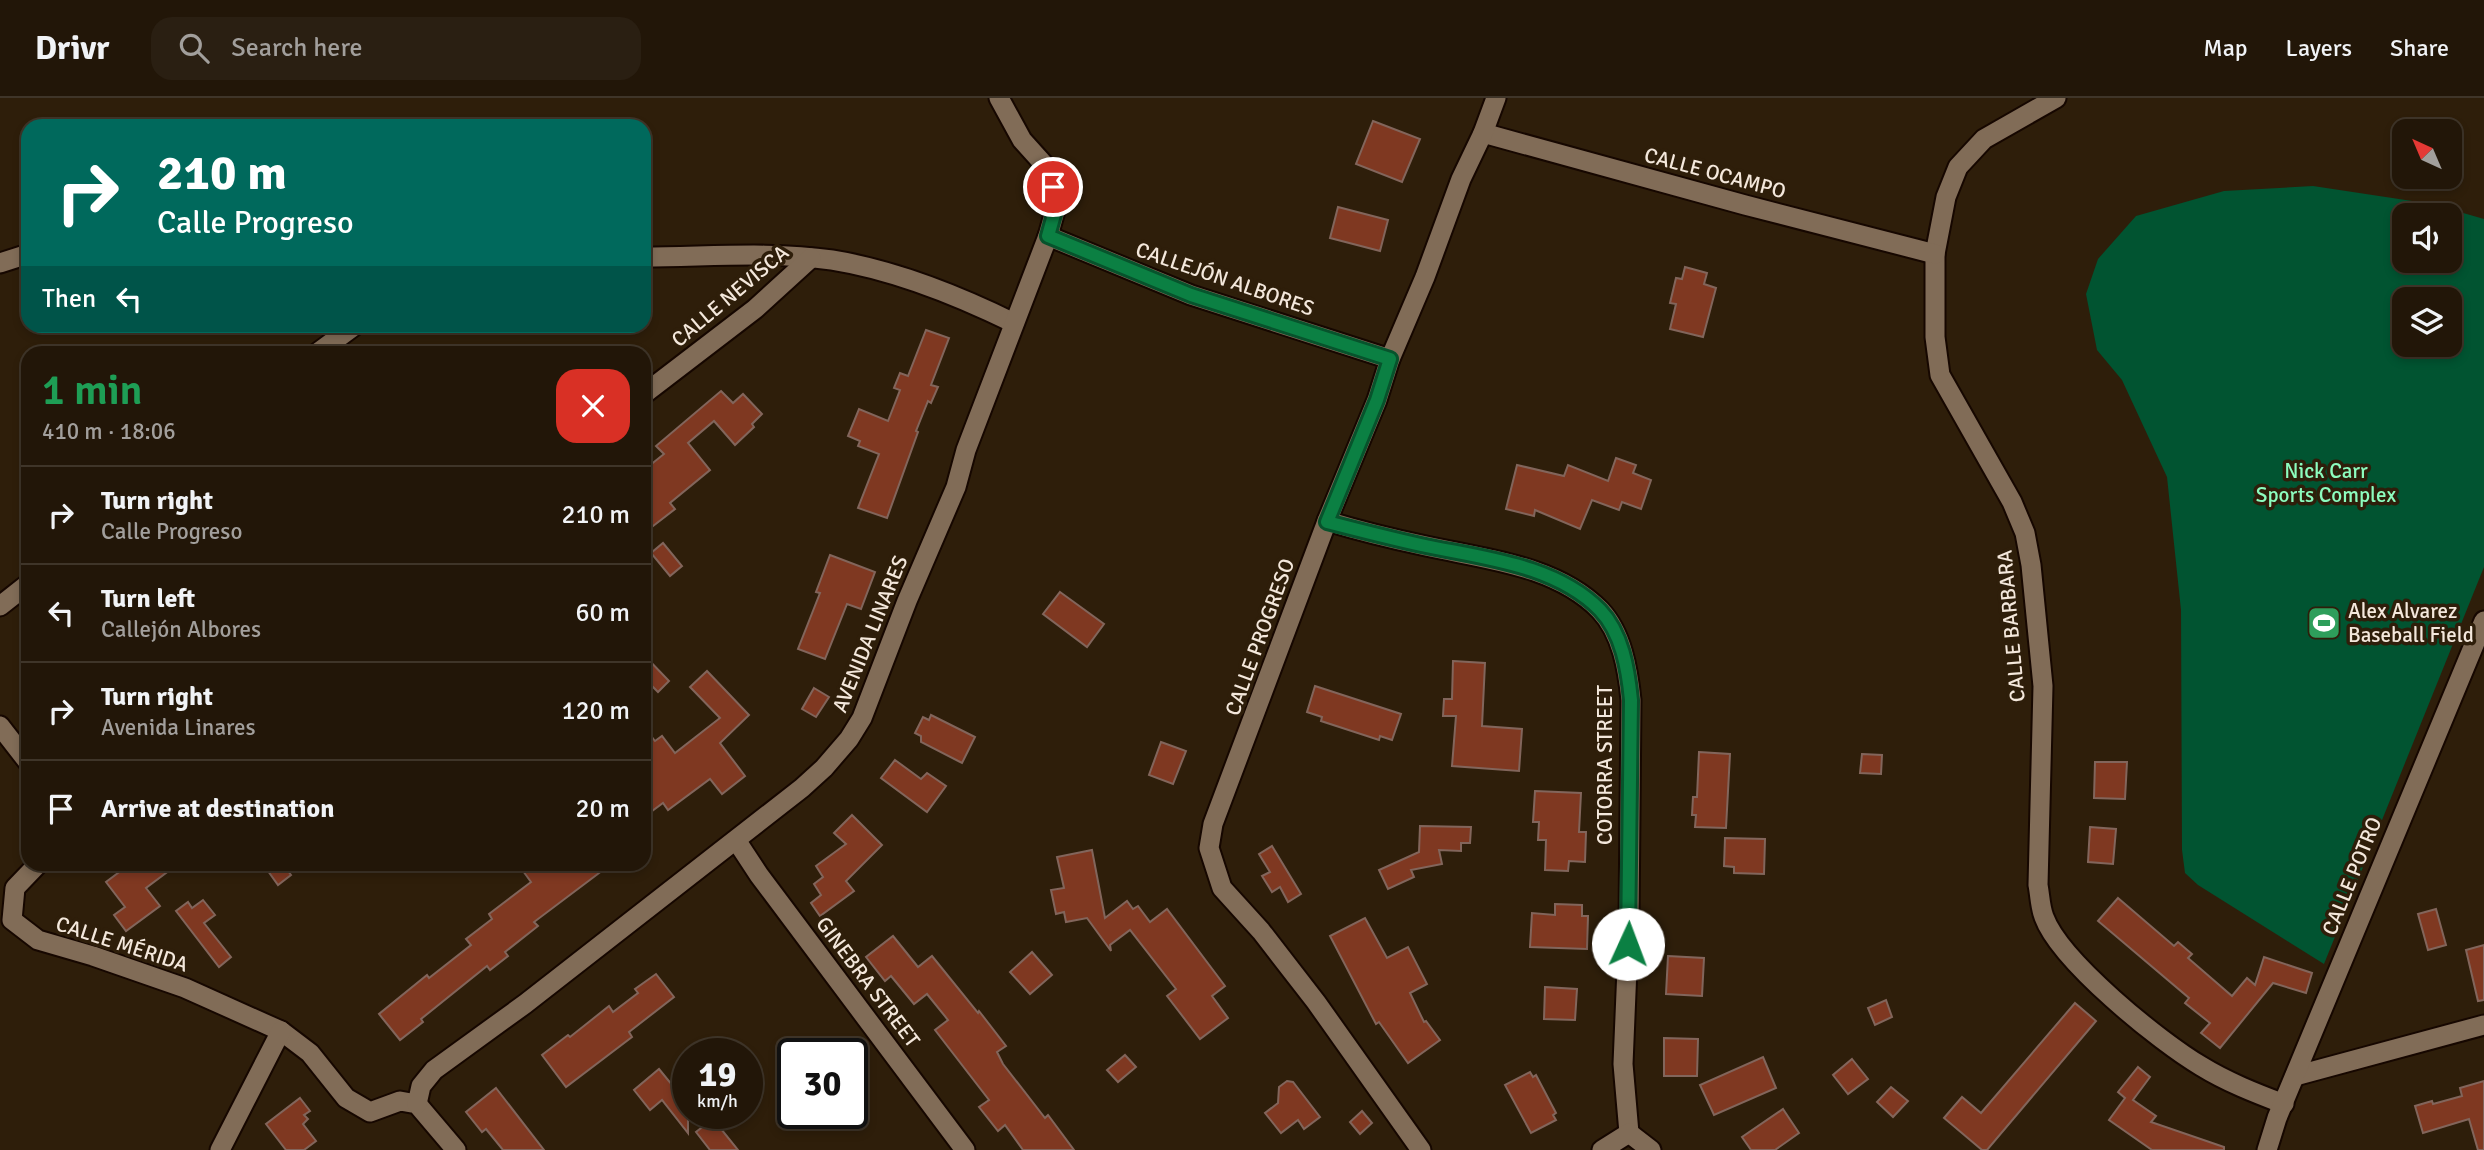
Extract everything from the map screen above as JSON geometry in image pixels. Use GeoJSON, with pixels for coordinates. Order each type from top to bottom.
{"type":"FeatureCollection","features":[{"type":"Feature","properties":{"kind":"street","name":"AVENIDA LINARES"},"geometry":{"type":"LineString","coordinates":[[417,1104],[421,1086],[434,1070],[525,1004],[824,768],[849,739],[862,718],[907,601],[956,487],[966,450],[1048,236],[1057,204],[1049,170],[1022,140],[999,98]]}},
{"type":"Feature","properties":{"kind":"street","name":"CALLE PROGRESO"},"geometry":{"type":"LineString","coordinates":[[1421,1150],[1316,1002],[1261,931],[1222,888],[1209,848],[1213,824],[1327,522],[1377,400],[1390,359],[1425,277],[1461,179],[1496,98]]}},
{"type":"Feature","properties":{"kind":"street","name":"CALLE BARBARA"},"geometry":{"type":"LineString","coordinates":[[2056,98],[1984,139],[1958,167],[1946,197],[1935,254],[1935,337],[1940,375],[2011,502],[2025,533],[2031,565],[2043,686],[2038,885],[2043,916],[2054,938],[2070,956],[2114,999],[2170,1045],[2200,1066],[2230,1082],[2284,1104]]}},
{"type":"Feature","properties":{"kind":"street","name":"CALLE OCAMPO"},"geometry":{"type":"LineString","coordinates":[[1483,133],[1935,254]]}},
{"type":"Feature","properties":{"kind":"street","name":"CALLEJÓN ALBORES"},"geometry":{"type":"LineString","coordinates":[[1048,236],[1191,295],[1390,359]]}},
{"type":"Feature","properties":{"kind":"street"},"geometry":{"type":"LineString","coordinates":[[651,257],[752,254],[811,258],[855,265],[967,300],[1014,323]]}},
{"type":"Feature","properties":{"kind":"street"},"geometry":{"type":"LineString","coordinates":[[0,263],[21,256]]}},
{"type":"Feature","properties":{"kind":"street","name":"CALLE NEVISCA"},"geometry":{"type":"LineString","coordinates":[[651,389],[755,309],[811,258]]}},
{"type":"Feature","properties":{"kind":"street"},"geometry":{"type":"LineString","coordinates":[[327,346],[344,333]]}},
{"type":"Feature","properties":{"kind":"street","name":"COTORRA STREET"},"geometry":{"type":"LineString","coordinates":[[1327,522],[1539,573],[1574,588],[1601,611],[1618,639],[1629,677],[1631,700],[1629,921],[1623,1064],[1629,1133]]}},
{"type":"Feature","properties":{"kind":"street"},"geometry":{"type":"LineString","coordinates":[[0,606],[21,590]]}},
{"type":"Feature","properties":{"kind":"street","name":"CALLE POTRO"},"geometry":{"type":"LineString","coordinates":[[2267,1150],[2295,1076],[2484,621]]}},
{"type":"Feature","properties":{"kind":"street"},"geometry":{"type":"LineString","coordinates":[[0,726],[21,753]]}},
{"type":"Feature","properties":{"kind":"street","name":"GINEBRA STREET"},"geometry":{"type":"LineString","coordinates":[[736,840],[759,875],[965,1150]]}},
{"type":"Feature","properties":{"kind":"street","name":"CALLE MÉRIDA"},"geometry":{"type":"LineString","coordinates":[[31,871],[15,888],[12,920],[38,940],[185,988],[281,1031]]}},
{"type":"Feature","properties":{"kind":"street"},"geometry":{"type":"LineString","coordinates":[[2295,1076],[2484,1025]]}},
{"type":"Feature","properties":{"kind":"street"},"geometry":{"type":"LineString","coordinates":[[220,1150],[281,1031],[310,1053],[346,1098],[370,1111],[400,1101],[417,1104],[456,1150]]}},
{"type":"Feature","properties":{"kind":"street"},"geometry":{"type":"LineString","coordinates":[[1602,1150],[1629,1133],[1651,1150]]}},
{"type":"Feature","properties":{"kind":"green space","name":"Nick Carr Sports Complex"},"geometry":{"type":"Polygon","coordinates":[[[2313,186],[2425,203],[2392,203],[2392,273],[2462,273],[2462,213],[2484,219],[2484,567],[2324,964],[2198,885],[2185,873],[2182,850],[2181,610],[2167,477],[2122,380],[2097,350],[2086,294],[2098,259],[2136,216],[2224,191],[2313,186]]]}},
{"type":"Feature","properties":{"kind":"building"},"geometry":{"type":"Polygon","coordinates":[[[1373,121],[1420,139],[1402,182],[1356,164],[1373,121]]]}},
{"type":"Feature","properties":{"kind":"building"},"geometry":{"type":"Polygon","coordinates":[[[1338,207],[1388,220],[1380,251],[1330,238],[1338,207]]]}},
{"type":"Feature","properties":{"kind":"building"},"geometry":{"type":"Polygon","coordinates":[[[1685,267],[1707,273],[1704,284],[1716,288],[1703,337],[1670,329],[1676,304],[1670,303],[1676,278],[1682,279],[1685,267]]]}},
{"type":"Feature","properties":{"kind":"building"},"geometry":{"type":"Polygon","coordinates":[[[926,330],[949,338],[931,385],[938,387],[931,403],[928,401],[916,431],[918,432],[887,518],[858,508],[879,454],[858,446],[860,441],[848,436],[859,409],[888,421],[900,390],[894,388],[900,373],[908,376],[926,330]]]}},
{"type":"Feature","properties":{"kind":"building"},"geometry":{"type":"Polygon","coordinates":[[[721,391],[733,403],[743,394],[762,414],[752,424],[754,427],[735,445],[714,421],[688,443],[710,470],[670,503],[675,509],[651,528],[651,464],[664,454],[656,446],[721,391]]]}},
{"type":"Feature","properties":{"kind":"building"},"geometry":{"type":"Polygon","coordinates":[[[1616,458],[1636,465],[1633,473],[1651,480],[1641,509],[1622,502],[1619,510],[1592,500],[1580,529],[1535,510],[1534,516],[1506,509],[1517,465],[1564,476],[1568,465],[1608,481],[1616,458]]]}},
{"type":"Feature","properties":{"kind":"building"},"geometry":{"type":"Polygon","coordinates":[[[663,543],[682,566],[670,576],[651,553],[663,543]]]}},
{"type":"Feature","properties":{"kind":"building"},"geometry":{"type":"Polygon","coordinates":[[[830,555],[875,572],[861,609],[847,604],[825,659],[798,649],[820,593],[816,592],[830,555]]]}},
{"type":"Feature","properties":{"kind":"building"},"geometry":{"type":"Polygon","coordinates":[[[1060,592],[1104,624],[1087,647],[1043,614],[1060,592]]]}},
{"type":"Feature","properties":{"kind":"building"},"geometry":{"type":"Polygon","coordinates":[[[1453,661],[1485,663],[1482,726],[1522,729],[1519,771],[1452,766],[1456,716],[1443,716],[1444,699],[1452,699],[1453,661]]]}},
{"type":"Feature","properties":{"kind":"building"},"geometry":{"type":"Polygon","coordinates":[[[651,662],[669,681],[658,692],[651,685],[651,662]]]}},
{"type":"Feature","properties":{"kind":"building"},"geometry":{"type":"Polygon","coordinates":[[[707,671],[749,715],[720,743],[745,776],[722,794],[710,779],[668,810],[663,803],[651,812],[651,736],[655,741],[662,736],[675,753],[720,718],[690,687],[707,671]]]}},
{"type":"Feature","properties":{"kind":"building"},"geometry":{"type":"Polygon","coordinates":[[[1315,686],[1401,714],[1392,740],[1380,736],[1379,740],[1321,721],[1322,717],[1307,712],[1315,686]]]}},
{"type":"Feature","properties":{"kind":"building"},"geometry":{"type":"Polygon","coordinates":[[[814,688],[829,697],[816,717],[802,709],[814,688]]]}},
{"type":"Feature","properties":{"kind":"building"},"geometry":{"type":"Polygon","coordinates":[[[931,715],[975,737],[962,763],[921,742],[921,736],[915,733],[923,717],[929,720],[931,715]]]}},
{"type":"Feature","properties":{"kind":"building"},"geometry":{"type":"Polygon","coordinates":[[[1161,742],[1186,751],[1173,784],[1149,775],[1161,742]]]}},
{"type":"Feature","properties":{"kind":"building"},"geometry":{"type":"Polygon","coordinates":[[[1699,752],[1730,754],[1726,828],[1695,827],[1696,815],[1692,815],[1693,797],[1697,797],[1699,752]]]}},
{"type":"Feature","properties":{"kind":"building"},"geometry":{"type":"Polygon","coordinates":[[[1862,754],[1882,755],[1881,774],[1860,773],[1862,754]]]}},
{"type":"Feature","properties":{"kind":"building"},"geometry":{"type":"Polygon","coordinates":[[[895,760],[921,779],[927,773],[946,786],[927,812],[881,778],[895,760]]]}},
{"type":"Feature","properties":{"kind":"building"},"geometry":{"type":"Polygon","coordinates":[[[2095,762],[2127,762],[2125,799],[2094,798],[2095,762]]]}},
{"type":"Feature","properties":{"kind":"building"},"geometry":{"type":"Polygon","coordinates":[[[1535,791],[1581,793],[1579,832],[1586,832],[1585,862],[1569,861],[1568,871],[1545,870],[1546,840],[1538,840],[1539,822],[1533,822],[1535,791]]]}},
{"type":"Feature","properties":{"kind":"building"},"geometry":{"type":"Polygon","coordinates":[[[852,815],[882,845],[846,881],[854,891],[820,916],[811,903],[821,895],[814,884],[823,877],[816,866],[846,844],[834,833],[852,815]]]}},
{"type":"Feature","properties":{"kind":"building"},"geometry":{"type":"Polygon","coordinates":[[[1420,826],[1471,827],[1470,843],[1461,843],[1461,851],[1439,850],[1442,864],[1411,870],[1414,877],[1388,889],[1379,870],[1419,852],[1420,826]]]}},
{"type":"Feature","properties":{"kind":"building"},"geometry":{"type":"Polygon","coordinates":[[[2090,827],[2116,829],[2113,864],[2088,862],[2090,827]]]}},
{"type":"Feature","properties":{"kind":"building"},"geometry":{"type":"Polygon","coordinates":[[[1725,838],[1765,839],[1764,874],[1734,873],[1734,867],[1724,866],[1725,838]]]}},
{"type":"Feature","properties":{"kind":"building"},"geometry":{"type":"Polygon","coordinates":[[[1272,846],[1301,894],[1288,902],[1280,887],[1272,892],[1262,876],[1270,872],[1259,854],[1272,846]]]}},
{"type":"Feature","properties":{"kind":"building"},"geometry":{"type":"Polygon","coordinates":[[[1092,850],[1105,918],[1127,901],[1133,909],[1138,906],[1150,922],[1167,909],[1225,986],[1212,996],[1228,1018],[1200,1039],[1167,996],[1176,989],[1130,930],[1110,945],[1111,951],[1087,918],[1066,922],[1064,912],[1056,914],[1051,890],[1064,888],[1057,857],[1092,850]]]}},
{"type":"Feature","properties":{"kind":"building"},"geometry":{"type":"Polygon","coordinates":[[[121,871],[169,871],[146,888],[160,906],[126,931],[114,915],[125,907],[106,882],[121,871]]]}},
{"type":"Feature","properties":{"kind":"building"},"geometry":{"type":"Polygon","coordinates":[[[268,871],[288,871],[291,875],[278,885],[268,871]]]}},
{"type":"Feature","properties":{"kind":"building"},"geometry":{"type":"Polygon","coordinates":[[[523,871],[602,871],[534,922],[538,926],[505,952],[508,956],[490,970],[487,966],[421,1019],[423,1022],[400,1040],[379,1014],[427,975],[429,978],[471,945],[466,939],[492,919],[489,914],[531,882],[523,871]]]}},
{"type":"Feature","properties":{"kind":"building"},"geometry":{"type":"Polygon","coordinates":[[[2118,898],[2174,946],[2178,942],[2192,954],[2188,958],[2232,996],[2247,978],[2255,985],[2264,957],[2312,973],[2306,993],[2273,983],[2220,1048],[2201,1033],[2210,1023],[2185,1003],[2189,998],[2098,921],[2118,898]]]}},
{"type":"Feature","properties":{"kind":"building"},"geometry":{"type":"Polygon","coordinates":[[[203,900],[215,915],[204,923],[231,957],[219,967],[176,911],[188,902],[192,908],[203,900]]]}},
{"type":"Feature","properties":{"kind":"building"},"geometry":{"type":"Polygon","coordinates":[[[1555,904],[1582,905],[1582,916],[1588,916],[1587,949],[1530,947],[1532,913],[1555,915],[1555,904]]]}},
{"type":"Feature","properties":{"kind":"building"},"geometry":{"type":"Polygon","coordinates":[[[2436,909],[2446,945],[2428,950],[2418,914],[2436,909]]]}},
{"type":"Feature","properties":{"kind":"building"},"geometry":{"type":"Polygon","coordinates":[[[1365,918],[1387,958],[1408,947],[1427,984],[1410,993],[1424,1022],[1426,1021],[1440,1040],[1408,1063],[1379,1022],[1376,1024],[1330,936],[1365,918]]]}},
{"type":"Feature","properties":{"kind":"building"},"geometry":{"type":"Polygon","coordinates":[[[893,936],[918,967],[932,956],[978,1013],[979,1011],[1006,1046],[997,1052],[1003,1064],[1045,1118],[1048,1115],[1074,1150],[1023,1150],[1005,1125],[998,1131],[979,1107],[989,1100],[935,1030],[948,1020],[927,994],[914,1004],[891,976],[885,981],[866,957],[893,936]]]}},
{"type":"Feature","properties":{"kind":"building"},"geometry":{"type":"Polygon","coordinates":[[[2484,945],[2484,1000],[2478,1001],[2466,950],[2484,945]]]}},
{"type":"Feature","properties":{"kind":"building"},"geometry":{"type":"Polygon","coordinates":[[[1032,952],[1052,975],[1030,994],[1010,972],[1032,952]]]}},
{"type":"Feature","properties":{"kind":"building"},"geometry":{"type":"Polygon","coordinates":[[[1668,956],[1704,958],[1702,996],[1666,994],[1668,956]]]}},
{"type":"Feature","properties":{"kind":"building"},"geometry":{"type":"Polygon","coordinates":[[[656,974],[674,997],[629,1032],[632,1037],[566,1087],[542,1055],[609,1006],[613,1012],[638,993],[635,989],[656,974]]]}},
{"type":"Feature","properties":{"kind":"building"},"geometry":{"type":"Polygon","coordinates":[[[1545,987],[1577,989],[1575,1020],[1544,1019],[1545,987]]]}},
{"type":"Feature","properties":{"kind":"building"},"geometry":{"type":"Polygon","coordinates":[[[1886,1000],[1892,1017],[1875,1025],[1868,1008],[1886,1000]]]}},
{"type":"Feature","properties":{"kind":"building"},"geometry":{"type":"Polygon","coordinates":[[[2075,1003],[2096,1021],[1987,1150],[1982,1150],[1944,1118],[1962,1097],[1981,1113],[2075,1003]]]}},
{"type":"Feature","properties":{"kind":"building"},"geometry":{"type":"Polygon","coordinates":[[[1664,1038],[1698,1039],[1697,1076],[1664,1076],[1664,1038]]]}},
{"type":"Feature","properties":{"kind":"building"},"geometry":{"type":"Polygon","coordinates":[[[1125,1055],[1136,1067],[1118,1082],[1107,1070],[1125,1055]]]}},
{"type":"Feature","properties":{"kind":"building"},"geometry":{"type":"Polygon","coordinates":[[[1763,1057],[1776,1088],[1714,1115],[1700,1085],[1763,1057]]]}},
{"type":"Feature","properties":{"kind":"building"},"geometry":{"type":"Polygon","coordinates":[[[1852,1059],[1868,1079],[1848,1094],[1833,1075],[1852,1059]]]}},
{"type":"Feature","properties":{"kind":"building"},"geometry":{"type":"Polygon","coordinates":[[[2138,1067],[2150,1077],[2133,1100],[2156,1116],[2151,1122],[2224,1147],[2224,1150],[2152,1150],[2109,1120],[2125,1098],[2118,1092],[2138,1067]]]}},
{"type":"Feature","properties":{"kind":"building"},"geometry":{"type":"Polygon","coordinates":[[[659,1069],[672,1085],[672,1113],[662,1100],[650,1110],[634,1090],[659,1069]]]}},
{"type":"Feature","properties":{"kind":"building"},"geometry":{"type":"Polygon","coordinates":[[[1530,1072],[1533,1077],[1536,1075],[1556,1113],[1553,1115],[1556,1120],[1531,1133],[1505,1085],[1530,1072]]]}},
{"type":"Feature","properties":{"kind":"building"},"geometry":{"type":"Polygon","coordinates":[[[1287,1081],[1293,1082],[1320,1117],[1304,1129],[1298,1120],[1281,1133],[1265,1113],[1278,1103],[1279,1087],[1287,1081]]]}},
{"type":"Feature","properties":{"kind":"building"},"geometry":{"type":"Polygon","coordinates":[[[2484,1081],[2484,1150],[2478,1150],[2469,1119],[2423,1133],[2415,1106],[2462,1096],[2460,1088],[2484,1081]]]}},
{"type":"Feature","properties":{"kind":"building"},"geometry":{"type":"Polygon","coordinates":[[[1891,1087],[1908,1101],[1893,1117],[1877,1102],[1891,1087]]]}},
{"type":"Feature","properties":{"kind":"building"},"geometry":{"type":"Polygon","coordinates":[[[496,1088],[544,1150],[503,1150],[486,1129],[482,1132],[466,1112],[496,1088]]]}},
{"type":"Feature","properties":{"kind":"building"},"geometry":{"type":"Polygon","coordinates":[[[300,1098],[310,1111],[304,1115],[308,1119],[303,1124],[316,1141],[304,1150],[286,1150],[266,1124],[300,1098]]]}},
{"type":"Feature","properties":{"kind":"building"},"geometry":{"type":"Polygon","coordinates":[[[1783,1109],[1799,1133],[1775,1150],[1751,1150],[1742,1137],[1783,1109]]]}},
{"type":"Feature","properties":{"kind":"building"},"geometry":{"type":"Polygon","coordinates":[[[1362,1111],[1372,1123],[1360,1134],[1350,1122],[1362,1111]]]}},
{"type":"Feature","properties":{"kind":"building"},"geometry":{"type":"Polygon","coordinates":[[[700,1129],[721,1129],[738,1150],[710,1150],[696,1132],[700,1129]]]}},
{"type":"Feature","properties":{"kind":"place","name":"Alex Alvarez Baseball Field"},"geometry":{"type":"Point","coordinates":[2324,623]}},
{"type":"Feature","properties":{"kind":"route"},"geometry":{"type":"LineString","coordinates":[[1053,187],[1057,204],[1048,236],[1191,295],[1390,359],[1377,400],[1327,522],[1539,573],[1574,588],[1601,611],[1618,639],[1629,677],[1631,700],[1628,944]]}}]}
